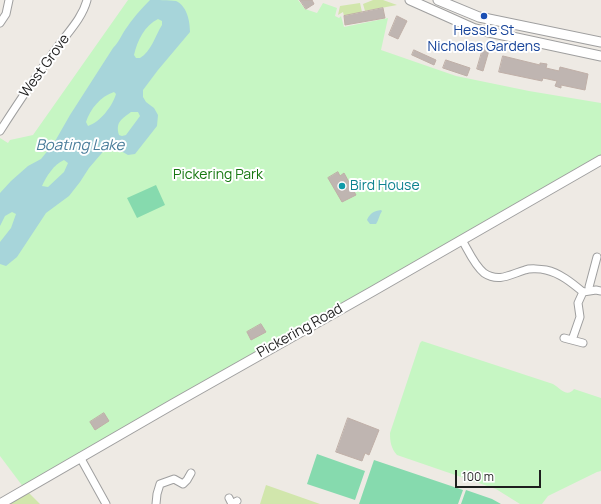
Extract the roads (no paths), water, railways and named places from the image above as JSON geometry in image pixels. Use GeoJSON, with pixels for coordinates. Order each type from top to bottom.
{"type":"FeatureCollection","features":[{"type":"Feature","properties":{"kind":"street"},"geometry":{"type":"LineString","coordinates":[[0,23],[6,14],[9,0]]}},
{"type":"Feature","properties":{"kind":"street","name":"West Grove"},"geometry":{"type":"LineString","coordinates":[[0,131],[56,48],[76,24],[85,8],[87,0]]}},
{"type":"Feature","properties":{"kind":"street"},"geometry":{"type":"LineString","coordinates":[[410,0],[475,30],[601,56]]}},
{"type":"Feature","properties":{"kind":"street"},"geometry":{"type":"LineString","coordinates":[[438,0],[479,17],[601,42]]}},
{"type":"Feature","properties":{"kind":"street","name":"Pickering Road"},"geometry":{"type":"LineString","coordinates":[[0,504],[601,160]]}},
{"type":"Feature","properties":{"kind":"street"},"geometry":{"type":"LineString","coordinates":[[462,240],[477,266],[488,275],[507,278],[526,269],[546,270],[563,277],[586,292],[596,290],[601,291]]}},
{"type":"Feature","properties":{"kind":"street"},"geometry":{"type":"LineString","coordinates":[[572,340],[580,317],[578,303],[589,287],[597,256]]}},
{"type":"Feature","properties":{"kind":"street"},"geometry":{"type":"LineString","coordinates":[[564,338],[582,343]]}},
{"type":"Feature","properties":{"kind":"street"},"geometry":{"type":"LineString","coordinates":[[80,458],[106,504]]}},
{"type":"Feature","properties":{"kind":"street"},"geometry":{"type":"LineString","coordinates":[[156,504],[160,484],[174,479],[183,484],[191,473]]}},
{"type":"Feature","properties":{"kind":"water","name":"Boating Lake"},"geometry":{"type":"Polygon","coordinates":[[[150,0],[167,0],[180,3],[185,10],[190,28],[190,32],[143,90],[143,97],[146,102],[154,108],[158,115],[157,126],[135,154],[128,155],[114,147],[107,147],[89,168],[69,196],[46,213],[17,257],[6,266],[0,264],[0,242],[11,228],[16,214],[12,212],[5,216],[0,226],[0,193],[28,166],[41,159],[54,143],[70,115],[125,30],[150,0]],[[158,19],[145,29],[139,39],[134,55],[136,58],[140,58],[147,52],[162,25],[162,21],[158,19]],[[114,92],[100,100],[93,108],[86,122],[88,126],[101,118],[109,109],[116,94],[114,92]],[[131,112],[122,119],[118,127],[118,131],[119,135],[122,136],[126,135],[140,116],[138,112],[131,112]],[[64,160],[51,171],[42,186],[48,187],[64,172],[68,163],[64,160]]]}},
{"type":"Feature","properties":{"kind":"water"},"geometry":{"type":"Polygon","coordinates":[[[382,211],[376,224],[370,224],[367,220],[369,216],[374,212],[382,211]]]}},
{"type":"Feature","properties":{"kind":"place","name":"Hessle St Nicholas Gardens"},"geometry":{"type":"Point","coordinates":[484,16]}},
{"type":"Feature","properties":{"kind":"place","name":"Bird House"},"geometry":{"type":"Point","coordinates":[342,186]}},
{"type":"Feature","properties":{"kind":"park label","name":"Pickering Park"},"geometry":{"type":"Point","coordinates":[218,175]}}]}
